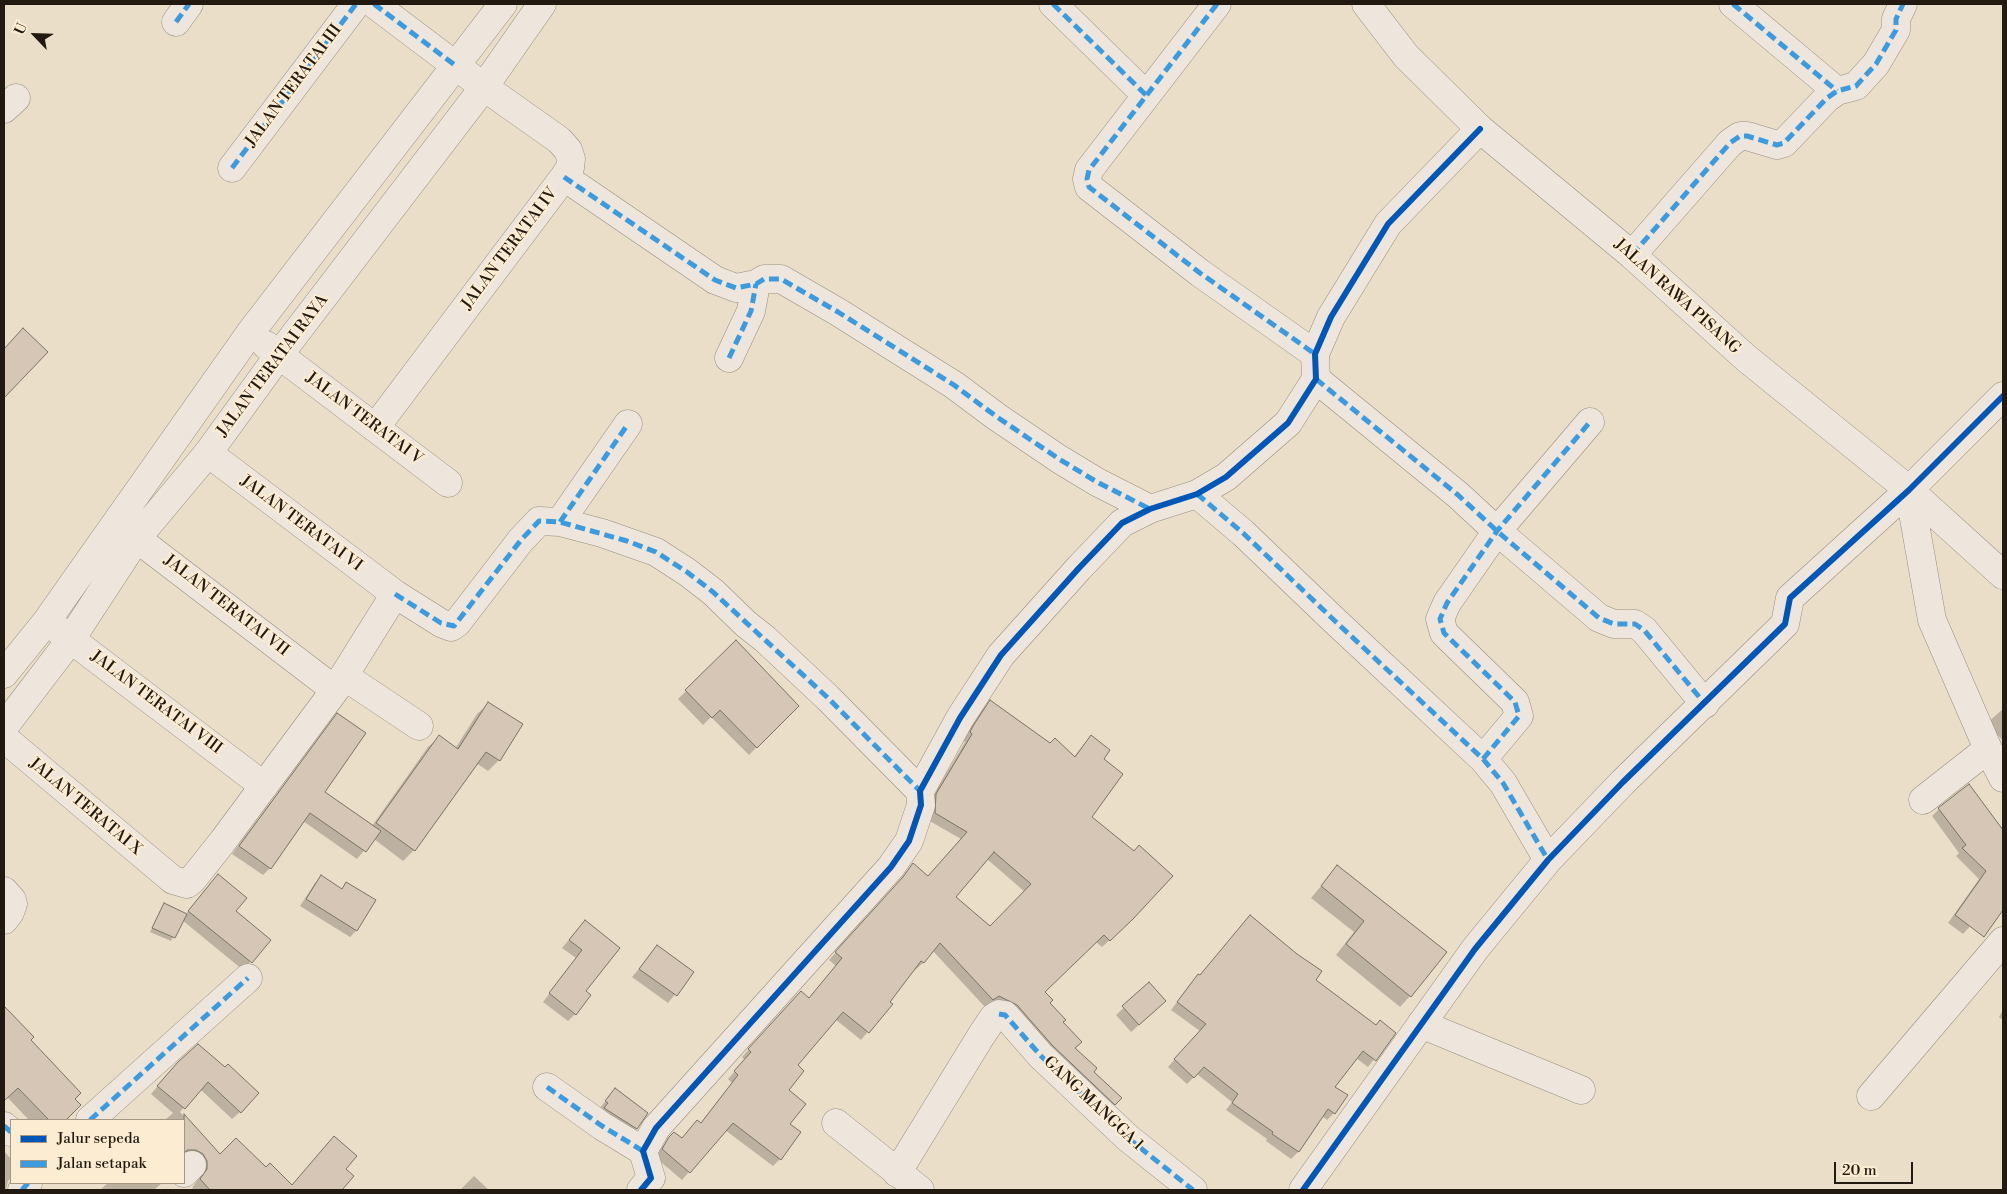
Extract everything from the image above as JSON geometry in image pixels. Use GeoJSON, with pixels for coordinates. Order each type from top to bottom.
{"type":"FeatureCollection","features":[{"type":"Feature","properties":{"kind":"street","name":"JALAN TERATAI III"},"geometry":{"type":"LineString","coordinates":[[232,168],[356,4]]}},
{"type":"Feature","properties":{"kind":"street","name":"JALAN TERATAI IV"},"geometry":{"type":"LineString","coordinates":[[374,4],[559,140],[568,150],[571,159],[570,168],[564,177],[375,428]]}},
{"type":"Feature","properties":{"kind":"street","name":"JALAN TERATAI RAYA"},"geometry":{"type":"LineString","coordinates":[[4,727],[71,639],[127,530],[250,333],[504,4]]}},
{"type":"Feature","properties":{"kind":"street","name":"JALAN TERATAI RAYA"},"geometry":{"type":"LineString","coordinates":[[4,674],[46,622],[127,530],[208,453],[279,355],[484,86],[542,4]]}},
{"type":"Feature","properties":{"kind":"street"},"geometry":{"type":"LineString","coordinates":[[1053,4],[1146,95]]}},
{"type":"Feature","properties":{"kind":"street"},"geometry":{"type":"LineString","coordinates":[[1217,4],[1089,170],[1086,179],[1089,186],[1316,367],[1497,532],[1599,618],[1614,624],[1635,624],[1644,630],[1705,704]]}},
{"type":"Feature","properties":{"kind":"street","name":"JALAN RAWA PISANG"},"geometry":{"type":"LineString","coordinates":[[1366,4],[1406,56],[1480,129],[1632,255],[1746,358],[1909,490],[2003,575]]}},
{"type":"Feature","properties":{"kind":"street"},"geometry":{"type":"LineString","coordinates":[[1733,4],[1837,91]]}},
{"type":"Feature","properties":{"kind":"street"},"geometry":{"type":"LineString","coordinates":[[1632,255],[1730,143],[1740,136],[1747,136],[1777,145],[1784,143],[1827,98],[1837,91],[1856,86],[1876,64],[1896,30],[1896,19],[1903,4]]}},
{"type":"Feature","properties":{"kind":"street"},"geometry":{"type":"LineString","coordinates":[[643,1151],[656,1128],[891,867],[909,841],[914,828],[921,805],[920,791],[960,718],[1001,655],[1122,523],[1150,509],[1197,494],[1226,477],[1288,423],[1316,367],[1331,317],[1388,224],[1480,129]]}},
{"type":"Feature","properties":{"kind":"street"},"geometry":{"type":"LineString","coordinates":[[564,177],[715,280],[736,288],[756,284],[764,279],[782,279],[838,312],[954,386],[1089,478],[1150,509]]}},
{"type":"Feature","properties":{"kind":"street"},"geometry":{"type":"LineString","coordinates":[[729,358],[751,311],[756,284]]}},
{"type":"Feature","properties":{"kind":"street","name":"JALAN TERATAI V"},"geometry":{"type":"LineString","coordinates":[[250,333],[448,483]]}},
{"type":"Feature","properties":{"kind":"street"},"geometry":{"type":"LineString","coordinates":[[1303,1190],[1475,949],[1548,860],[1622,782],[1705,704],[1785,624],[1790,598],[1909,490],[2003,396]]}},
{"type":"Feature","properties":{"kind":"street"},"geometry":{"type":"LineString","coordinates":[[1483,759],[1519,716],[1515,702],[1444,633],[1440,619],[1446,603],[1497,532],[1590,422]]}},
{"type":"Feature","properties":{"kind":"street"},"geometry":{"type":"LineString","coordinates":[[628,424],[560,522],[602,533],[656,552],[687,572],[726,604],[828,698],[920,791]]}},
{"type":"Feature","properties":{"kind":"street","name":"JALAN TERATAI VI"},"geometry":{"type":"LineString","coordinates":[[208,453],[395,594],[441,623],[454,626],[535,524],[539,521],[560,522]]}},
{"type":"Feature","properties":{"kind":"street"},"geometry":{"type":"LineString","coordinates":[[1909,490],[1932,620],[2003,778]]}},
{"type":"Feature","properties":{"kind":"street"},"geometry":{"type":"LineString","coordinates":[[1197,494],[1244,533],[1483,759],[1503,783],[1548,860]]}},
{"type":"Feature","properties":{"kind":"street","name":"JALAN TERATAI VII"},"geometry":{"type":"LineString","coordinates":[[127,530],[340,683],[419,726]]}},
{"type":"Feature","properties":{"kind":"street"},"geometry":{"type":"LineString","coordinates":[[264,786],[340,683],[395,594]]}},
{"type":"Feature","properties":{"kind":"street","name":"JALAN TERATAI VIII"},"geometry":{"type":"LineString","coordinates":[[46,622],[264,786]]}},
{"type":"Feature","properties":{"kind":"street","name":"JALAN TERATAI X"},"geometry":{"type":"LineString","coordinates":[[4,738],[173,880],[187,884],[264,786]]}},
{"type":"Feature","properties":{"kind":"street"},"geometry":{"type":"LineString","coordinates":[[1923,800],[1988,748]]}},
{"type":"Feature","properties":{"kind":"street"},"geometry":{"type":"LineString","coordinates":[[4,891],[13,904],[4,920]]}},
{"type":"Feature","properties":{"kind":"street"},"geometry":{"type":"LineString","coordinates":[[1871,1096],[2003,941]]}},
{"type":"Feature","properties":{"kind":"street"},"geometry":{"type":"LineString","coordinates":[[91,1119],[248,978]]}},
{"type":"Feature","properties":{"kind":"street","name":"GANG MANGGA 1"},"geometry":{"type":"LineString","coordinates":[[897,1173],[981,1036],[999,1014],[1005,1015],[1041,1056],[1128,1138],[1192,1190]]}},
{"type":"Feature","properties":{"kind":"street"},"geometry":{"type":"LineString","coordinates":[[1421,1024],[1581,1090]]}},
{"type":"Feature","properties":{"kind":"street"},"geometry":{"type":"LineString","coordinates":[[547,1086],[602,1126],[643,1151],[651,1178],[641,1190]]}},
{"type":"Feature","properties":{"kind":"street"},"geometry":{"type":"LineString","coordinates":[[836,1122],[920,1190]]}},
{"type":"Feature","properties":{"kind":"building"},"geometry":{"type":"Polygon","coordinates":[[[23,328],[48,352],[4,398],[4,349],[23,328]]]}},
{"type":"Feature","properties":{"kind":"building"},"geometry":{"type":"Polygon","coordinates":[[[736,640],[799,706],[757,748],[720,710],[712,718],[685,690],[736,640]]]}},
{"type":"Feature","properties":{"kind":"building"},"geometry":{"type":"Polygon","coordinates":[[[990,700],[1050,743],[1055,738],[1075,757],[1091,735],[1110,750],[1104,759],[1123,774],[1092,817],[1134,851],[1139,845],[1173,876],[1110,941],[1104,935],[1045,992],[1053,1000],[1050,1003],[1066,1020],[1063,1022],[1082,1042],[1075,1048],[1097,1068],[1094,1072],[1122,1098],[1115,1105],[1052,1045],[1017,1005],[999,996],[993,1000],[940,943],[924,963],[921,961],[890,1002],[893,1004],[869,1033],[843,1012],[798,1065],[804,1071],[789,1090],[806,1104],[790,1124],[801,1132],[781,1160],[733,1123],[690,1173],[662,1149],[669,1137],[674,1132],[682,1138],[697,1120],[701,1123],[738,1075],[734,1071],[751,1052],[748,1049],[801,991],[809,998],[842,958],[835,952],[903,877],[913,863],[928,876],[967,832],[935,813],[936,794],[972,734],[970,732],[990,700]],[[994,852],[956,897],[990,926],[1031,884],[994,852]]]}},
{"type":"Feature","properties":{"kind":"building"},"geometry":{"type":"Polygon","coordinates":[[[488,702],[523,724],[500,761],[486,752],[415,851],[376,823],[439,735],[458,749],[488,702]]]}},
{"type":"Feature","properties":{"kind":"building"},"geometry":{"type":"Polygon","coordinates":[[[337,713],[366,733],[325,792],[381,831],[366,852],[310,813],[271,869],[239,846],[337,713]]]}},
{"type":"Feature","properties":{"kind":"building"},"geometry":{"type":"Polygon","coordinates":[[[1969,784],[2003,830],[2003,910],[1984,937],[1955,915],[1986,871],[1962,848],[1966,845],[1938,808],[1969,784]]]}},
{"type":"Feature","properties":{"kind":"building"},"geometry":{"type":"Polygon","coordinates":[[[1337,865],[1447,952],[1411,997],[1346,944],[1364,921],[1321,886],[1337,865]]]}},
{"type":"Feature","properties":{"kind":"building"},"geometry":{"type":"Polygon","coordinates":[[[218,874],[247,898],[236,911],[271,940],[252,963],[188,911],[218,874]]]}},
{"type":"Feature","properties":{"kind":"building"},"geometry":{"type":"Polygon","coordinates":[[[321,875],[342,889],[346,882],[376,900],[357,931],[306,899],[321,875]]]}},
{"type":"Feature","properties":{"kind":"building"},"geometry":{"type":"Polygon","coordinates":[[[164,903],[187,914],[175,938],[152,928],[164,903]]]}},
{"type":"Feature","properties":{"kind":"building"},"geometry":{"type":"Polygon","coordinates":[[[1250,915],[1297,954],[1322,971],[1316,980],[1376,1025],[1380,1020],[1396,1033],[1376,1061],[1363,1051],[1335,1087],[1348,1095],[1335,1114],[1328,1109],[1299,1152],[1232,1103],[1238,1094],[1204,1067],[1194,1078],[1174,1059],[1206,1024],[1177,1002],[1198,974],[1200,975],[1250,915]]]}},
{"type":"Feature","properties":{"kind":"building"},"geometry":{"type":"Polygon","coordinates":[[[585,920],[620,948],[586,991],[591,995],[576,1015],[549,993],[582,950],[569,940],[585,920]]]}},
{"type":"Feature","properties":{"kind":"building"},"geometry":{"type":"Polygon","coordinates":[[[657,945],[694,972],[677,996],[639,969],[657,945]]]}},
{"type":"Feature","properties":{"kind":"building"},"geometry":{"type":"Polygon","coordinates":[[[1149,982],[1166,1001],[1139,1025],[1122,1006],[1149,982]]]}},
{"type":"Feature","properties":{"kind":"building"},"geometry":{"type":"Polygon","coordinates":[[[4,1006],[34,1037],[31,1040],[81,1093],[75,1099],[81,1105],[67,1119],[48,1119],[18,1088],[4,1101],[4,1006]]]}},
{"type":"Feature","properties":{"kind":"building"},"geometry":{"type":"Polygon","coordinates":[[[198,1044],[225,1067],[228,1064],[259,1093],[241,1113],[208,1082],[185,1109],[157,1086],[178,1062],[198,1044]]]}},
{"type":"Feature","properties":{"kind":"building"},"geometry":{"type":"Polygon","coordinates":[[[615,1088],[648,1113],[637,1129],[604,1108],[608,1103],[605,1101],[615,1088]]]}},
{"type":"Feature","properties":{"kind":"building"},"geometry":{"type":"Polygon","coordinates":[[[184,1114],[220,1154],[236,1138],[266,1167],[270,1163],[292,1185],[334,1136],[357,1156],[346,1169],[354,1176],[342,1190],[210,1190],[200,1179],[207,1169],[207,1161],[203,1154],[196,1150],[185,1152],[184,1114]]]}},
{"type":"Feature","properties":{"kind":"marked path"},"geometry":{"type":"LineString","coordinates":[[176,22],[189,4]]}},
{"type":"Feature","properties":{"kind":"marked path"},"geometry":{"type":"LineString","coordinates":[[232,168],[356,4]]}},
{"type":"Feature","properties":{"kind":"marked path"},"geometry":{"type":"LineString","coordinates":[[374,4],[456,66]]}},
{"type":"Feature","properties":{"kind":"marked path"},"geometry":{"type":"LineString","coordinates":[[1053,4],[1146,95]]}},
{"type":"Feature","properties":{"kind":"marked path"},"geometry":{"type":"LineString","coordinates":[[1217,4],[1089,170],[1087,179],[1089,187],[1200,273],[1315,354]]}},
{"type":"Feature","properties":{"kind":"marked path"},"geometry":{"type":"LineString","coordinates":[[1733,4],[1837,91]]}},
{"type":"Feature","properties":{"kind":"marked path"},"geometry":{"type":"LineString","coordinates":[[1632,255],[1730,143],[1740,136],[1747,136],[1777,145],[1784,143],[1827,98],[1837,91],[1856,86],[1876,64],[1896,30],[1896,19],[1903,4]]}},
{"type":"Feature","properties":{"kind":"marked path"},"geometry":{"type":"LineString","coordinates":[[564,177],[715,280],[736,288],[756,284],[764,279],[781,279],[838,312],[954,385],[1059,459],[1097,482],[1150,509]]}},
{"type":"Feature","properties":{"kind":"marked path"},"geometry":{"type":"LineString","coordinates":[[729,358],[751,311],[756,284]]}},
{"type":"Feature","properties":{"kind":"marked path"},"geometry":{"type":"LineString","coordinates":[[1316,379],[1458,495],[1599,618],[1614,624],[1635,624],[1644,630],[1705,704]]}},
{"type":"Feature","properties":{"kind":"marked path"},"geometry":{"type":"LineString","coordinates":[[1483,759],[1519,716],[1515,702],[1444,633],[1440,619],[1447,603],[1497,531],[1590,422]]}},
{"type":"Feature","properties":{"kind":"marked path"},"geometry":{"type":"LineString","coordinates":[[560,522],[628,424]]}},
{"type":"Feature","properties":{"kind":"marked path"},"geometry":{"type":"LineString","coordinates":[[1197,494],[1243,533],[1483,759],[1503,783],[1548,860]]}},
{"type":"Feature","properties":{"kind":"marked path"},"geometry":{"type":"LineString","coordinates":[[395,594],[441,623],[454,626],[521,540],[539,521],[560,522],[627,541],[656,552],[713,592],[828,698],[920,793]]}},
{"type":"Feature","properties":{"kind":"marked path"},"geometry":{"type":"LineString","coordinates":[[91,1119],[248,978]]}},
{"type":"Feature","properties":{"kind":"marked path"},"geometry":{"type":"LineString","coordinates":[[999,1014],[1005,1015],[1041,1056],[1128,1138],[1193,1190]]}},
{"type":"Feature","properties":{"kind":"marked path"},"geometry":{"type":"LineString","coordinates":[[547,1087],[602,1126],[643,1151]]}},
{"type":"Feature","properties":{"kind":"marked path"},"geometry":{"type":"LineString","coordinates":[[4,1126],[10,1131]]}},
{"type":"Feature","properties":{"kind":"marked path"},"geometry":{"type":"LineString","coordinates":[[22,1190],[27,1184]]}},
{"type":"Feature","properties":{"kind":"cycle path"},"geometry":{"type":"LineString","coordinates":[[641,1190],[651,1178],[643,1151],[656,1128],[891,867],[909,841],[921,805],[920,791],[960,718],[1001,655],[1122,523],[1150,509],[1197,494],[1226,477],[1288,423],[1316,379],[1315,354],[1331,317],[1388,224],[1480,129]]}},
{"type":"Feature","properties":{"kind":"cycle path"},"geometry":{"type":"LineString","coordinates":[[1303,1190],[1475,949],[1548,860],[1623,782],[1785,624],[1790,598],[1909,490],[2003,396]]}}]}
